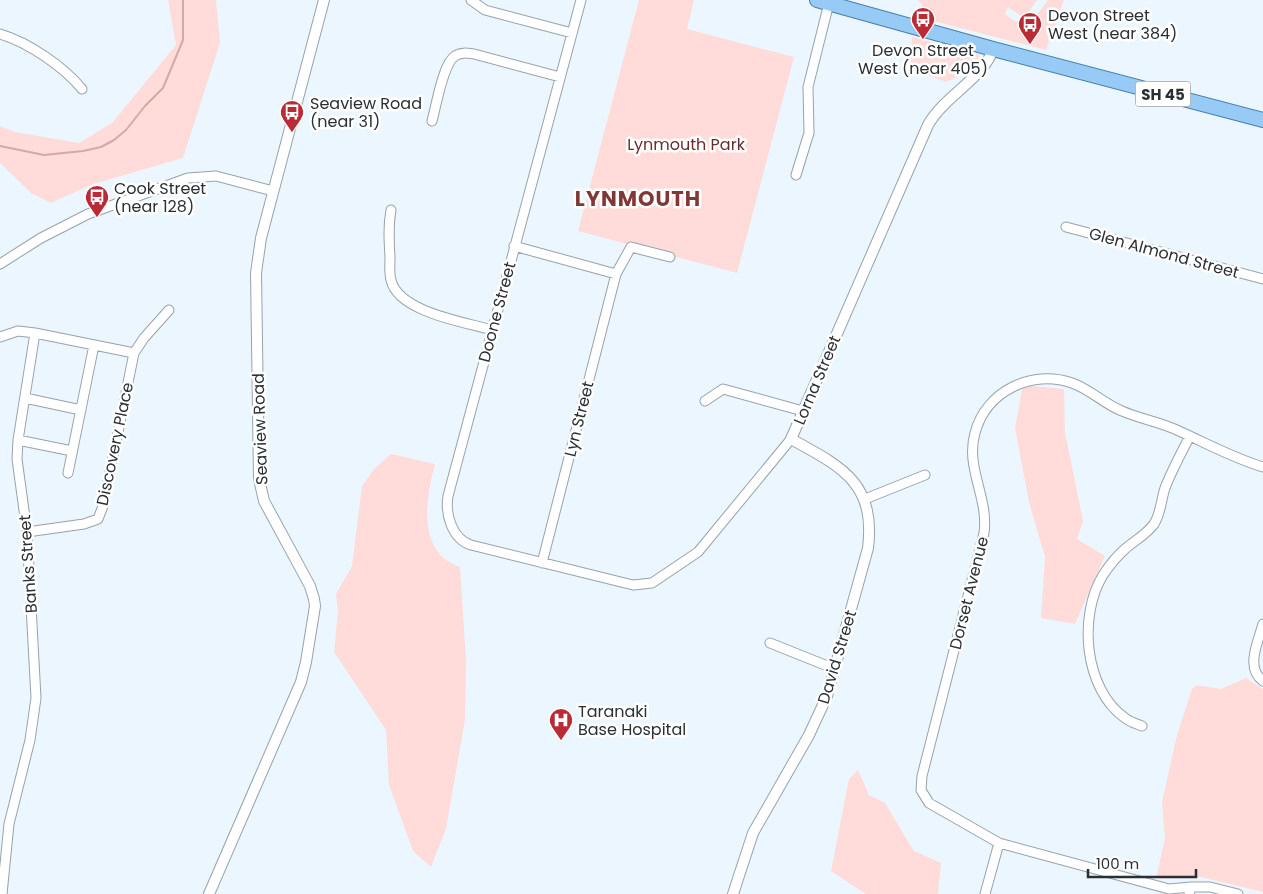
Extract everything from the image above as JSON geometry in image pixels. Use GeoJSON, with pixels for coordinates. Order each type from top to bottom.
{"type":"FeatureCollection","features":[{"type":"Feature","properties":{"kind":"main road","name":"SH 45"},"geometry":{"type":"LineString","coordinates":[[823,2],[1263,120]]}},
{"type":"Feature","properties":{"kind":"street","name":"Seaview Road"},"geometry":{"type":"LineString","coordinates":[[210,894],[301,682],[306,662],[314,606],[310,586],[264,501],[259,479],[256,273],[261,238],[324,0]]}},
{"type":"Feature","properties":{"kind":"street"},"geometry":{"type":"LineString","coordinates":[[471,0],[485,10],[572,33]]}},
{"type":"Feature","properties":{"kind":"street","name":"Doone Street"},"geometry":{"type":"LineString","coordinates":[[542,563],[463,542],[456,534],[448,515],[448,496],[581,0]]}},
{"type":"Feature","properties":{"kind":"street"},"geometry":{"type":"LineString","coordinates":[[796,175],[809,133],[808,87],[823,2]]}},
{"type":"Feature","properties":{"kind":"street"},"geometry":{"type":"LineString","coordinates":[[0,34],[23,43],[71,75],[82,89]]}},
{"type":"Feature","properties":{"kind":"street","name":"Lorna Street"},"geometry":{"type":"LineString","coordinates":[[542,563],[633,585],[652,583],[698,552],[791,439],[928,124],[940,106],[985,65],[993,49]]}},
{"type":"Feature","properties":{"kind":"street"},"geometry":{"type":"LineString","coordinates":[[432,121],[447,67],[453,56],[474,54],[560,77]]}},
{"type":"Feature","properties":{"kind":"street"},"geometry":{"type":"LineString","coordinates":[[0,264],[41,238],[81,218],[188,178],[216,176],[273,192]]}},
{"type":"Feature","properties":{"kind":"street"},"geometry":{"type":"LineString","coordinates":[[391,210],[388,226],[391,281],[399,294],[412,306],[492,330]]}},
{"type":"Feature","properties":{"kind":"street","name":"Glen Almond Street"},"geometry":{"type":"LineString","coordinates":[[1066,227],[1263,279]]}},
{"type":"Feature","properties":{"kind":"street"},"geometry":{"type":"LineString","coordinates":[[514,246],[616,274]]}},
{"type":"Feature","properties":{"kind":"street","name":"Lyn Street"},"geometry":{"type":"LineString","coordinates":[[542,563],[616,274],[631,246],[670,256]]}},
{"type":"Feature","properties":{"kind":"street","name":"Discovery Place"},"geometry":{"type":"LineString","coordinates":[[28,532],[84,524],[98,519],[103,506],[134,353],[144,338],[169,310]]}},
{"type":"Feature","properties":{"kind":"street"},"geometry":{"type":"LineString","coordinates":[[0,337],[18,331],[35,333],[134,353]]}},
{"type":"Feature","properties":{"kind":"street","name":"Banks Street"},"geometry":{"type":"LineString","coordinates":[[2,894],[10,824],[30,740],[36,698],[28,532],[17,459],[24,398],[35,333]]}},
{"type":"Feature","properties":{"kind":"street"},"geometry":{"type":"LineString","coordinates":[[68,473],[94,345]]}},
{"type":"Feature","properties":{"kind":"street","name":"Dorset Avenue"},"geometry":{"type":"LineString","coordinates":[[1238,894],[1210,887],[1190,891],[1169,889],[999,843],[929,803],[920,790],[984,533],[985,509],[972,462],[973,441],[979,421],[989,406],[1009,388],[1021,383],[1049,378],[1073,383],[1118,410],[1190,436],[1233,458],[1263,467]]}},
{"type":"Feature","properties":{"kind":"street"},"geometry":{"type":"LineString","coordinates":[[705,401],[723,388],[803,411]]}},
{"type":"Feature","properties":{"kind":"street"},"geometry":{"type":"LineString","coordinates":[[24,398],[80,410]]}},
{"type":"Feature","properties":{"kind":"street"},"geometry":{"type":"LineString","coordinates":[[1142,726],[1125,718],[1114,707],[1100,685],[1094,672],[1088,645],[1088,619],[1096,588],[1103,575],[1124,550],[1154,524],[1159,515],[1169,479],[1190,436]]}},
{"type":"Feature","properties":{"kind":"street","name":"David Street"},"geometry":{"type":"LineString","coordinates":[[733,894],[750,839],[818,717],[835,668],[868,548],[869,512],[865,499],[852,480],[840,468],[791,439]]}},
{"type":"Feature","properties":{"kind":"street"},"geometry":{"type":"LineString","coordinates":[[18,440],[72,451]]}},
{"type":"Feature","properties":{"kind":"street"},"geometry":{"type":"LineString","coordinates":[[865,499],[925,475]]}},
{"type":"Feature","properties":{"kind":"street"},"geometry":{"type":"LineString","coordinates":[[1263,624],[1254,661],[1254,671],[1263,681]]}},
{"type":"Feature","properties":{"kind":"street"},"geometry":{"type":"LineString","coordinates":[[770,643],[835,668]]}},
{"type":"Feature","properties":{"kind":"street"},"geometry":{"type":"LineString","coordinates":[[0,821],[10,824]]}},
{"type":"Feature","properties":{"kind":"street"},"geometry":{"type":"LineString","coordinates":[[985,894],[999,843]]}},
{"type":"Feature","properties":{"kind":"green space"},"geometry":{"type":"Polygon","coordinates":[[[168,0],[216,0],[220,43],[183,158],[93,184],[51,203],[31,193],[0,163],[0,126],[15,132],[79,143],[112,123],[176,45],[168,0]]]}},
{"type":"Feature","properties":{"kind":"green space","name":"Lynmouth Park"},"geometry":{"type":"Polygon","coordinates":[[[639,0],[694,0],[687,29],[794,57],[737,273],[578,231],[639,0]]]}},
{"type":"Feature","properties":{"kind":"green space"},"geometry":{"type":"Polygon","coordinates":[[[918,0],[1037,0],[1024,18],[1008,7],[1005,14],[1016,22],[1021,20],[1028,26],[1048,0],[1064,0],[1046,50],[933,21],[918,0]]]}},
{"type":"Feature","properties":{"kind":"green space"},"geometry":{"type":"Polygon","coordinates":[[[912,37],[978,54],[980,57],[955,78],[946,82],[910,69],[912,37]]]}},
{"type":"Feature","properties":{"kind":"green space"},"geometry":{"type":"Polygon","coordinates":[[[1023,385],[1064,389],[1065,432],[1083,521],[1077,539],[1105,556],[1075,624],[1041,618],[1045,557],[1029,502],[1015,428],[1023,385]]]}},
{"type":"Feature","properties":{"kind":"green space"},"geometry":{"type":"Polygon","coordinates":[[[391,454],[435,464],[427,508],[430,537],[436,550],[446,560],[460,567],[466,660],[465,720],[446,829],[431,867],[413,851],[389,785],[386,730],[334,652],[338,612],[336,594],[352,566],[362,486],[374,469],[391,454]]]}},
{"type":"Feature","properties":{"kind":"green space"},"geometry":{"type":"Polygon","coordinates":[[[1246,678],[1263,689],[1263,892],[1201,877],[1156,878],[1165,838],[1162,802],[1177,735],[1192,689],[1197,685],[1221,689],[1246,678]]]}},
{"type":"Feature","properties":{"kind":"green space"},"geometry":{"type":"Polygon","coordinates":[[[858,770],[869,795],[885,803],[914,851],[941,863],[938,894],[866,894],[831,871],[849,779],[858,770]]]}},
{"type":"Feature","properties":{"kind":"waterway"},"geometry":{"type":"LineString","coordinates":[[0,146],[44,155],[83,151],[101,147],[114,140],[126,130],[145,106],[163,88],[183,40],[183,0]]}},
{"type":"Feature","properties":{"kind":"place","name":"Devon Street West (near 405)"},"geometry":{"type":"Point","coordinates":[923,40]}},
{"type":"Feature","properties":{"kind":"place","name":"Devon Street West (near 384)"},"geometry":{"type":"Point","coordinates":[1030,45]}},
{"type":"Feature","properties":{"kind":"place","name":"Seaview Road (near 31)"},"geometry":{"type":"Point","coordinates":[292,133]}},
{"type":"Feature","properties":{"kind":"place","name":"Cook Street (near 128)"},"geometry":{"type":"Point","coordinates":[97,218]}},
{"type":"Feature","properties":{"kind":"place","name":"Taranaki Base Hospital"},"geometry":{"type":"Point","coordinates":[561,741]}},
{"type":"Feature","properties":{"kind":"district","name":"LYNMOUTH"},"geometry":{"type":"Point","coordinates":[638,198]}}]}
